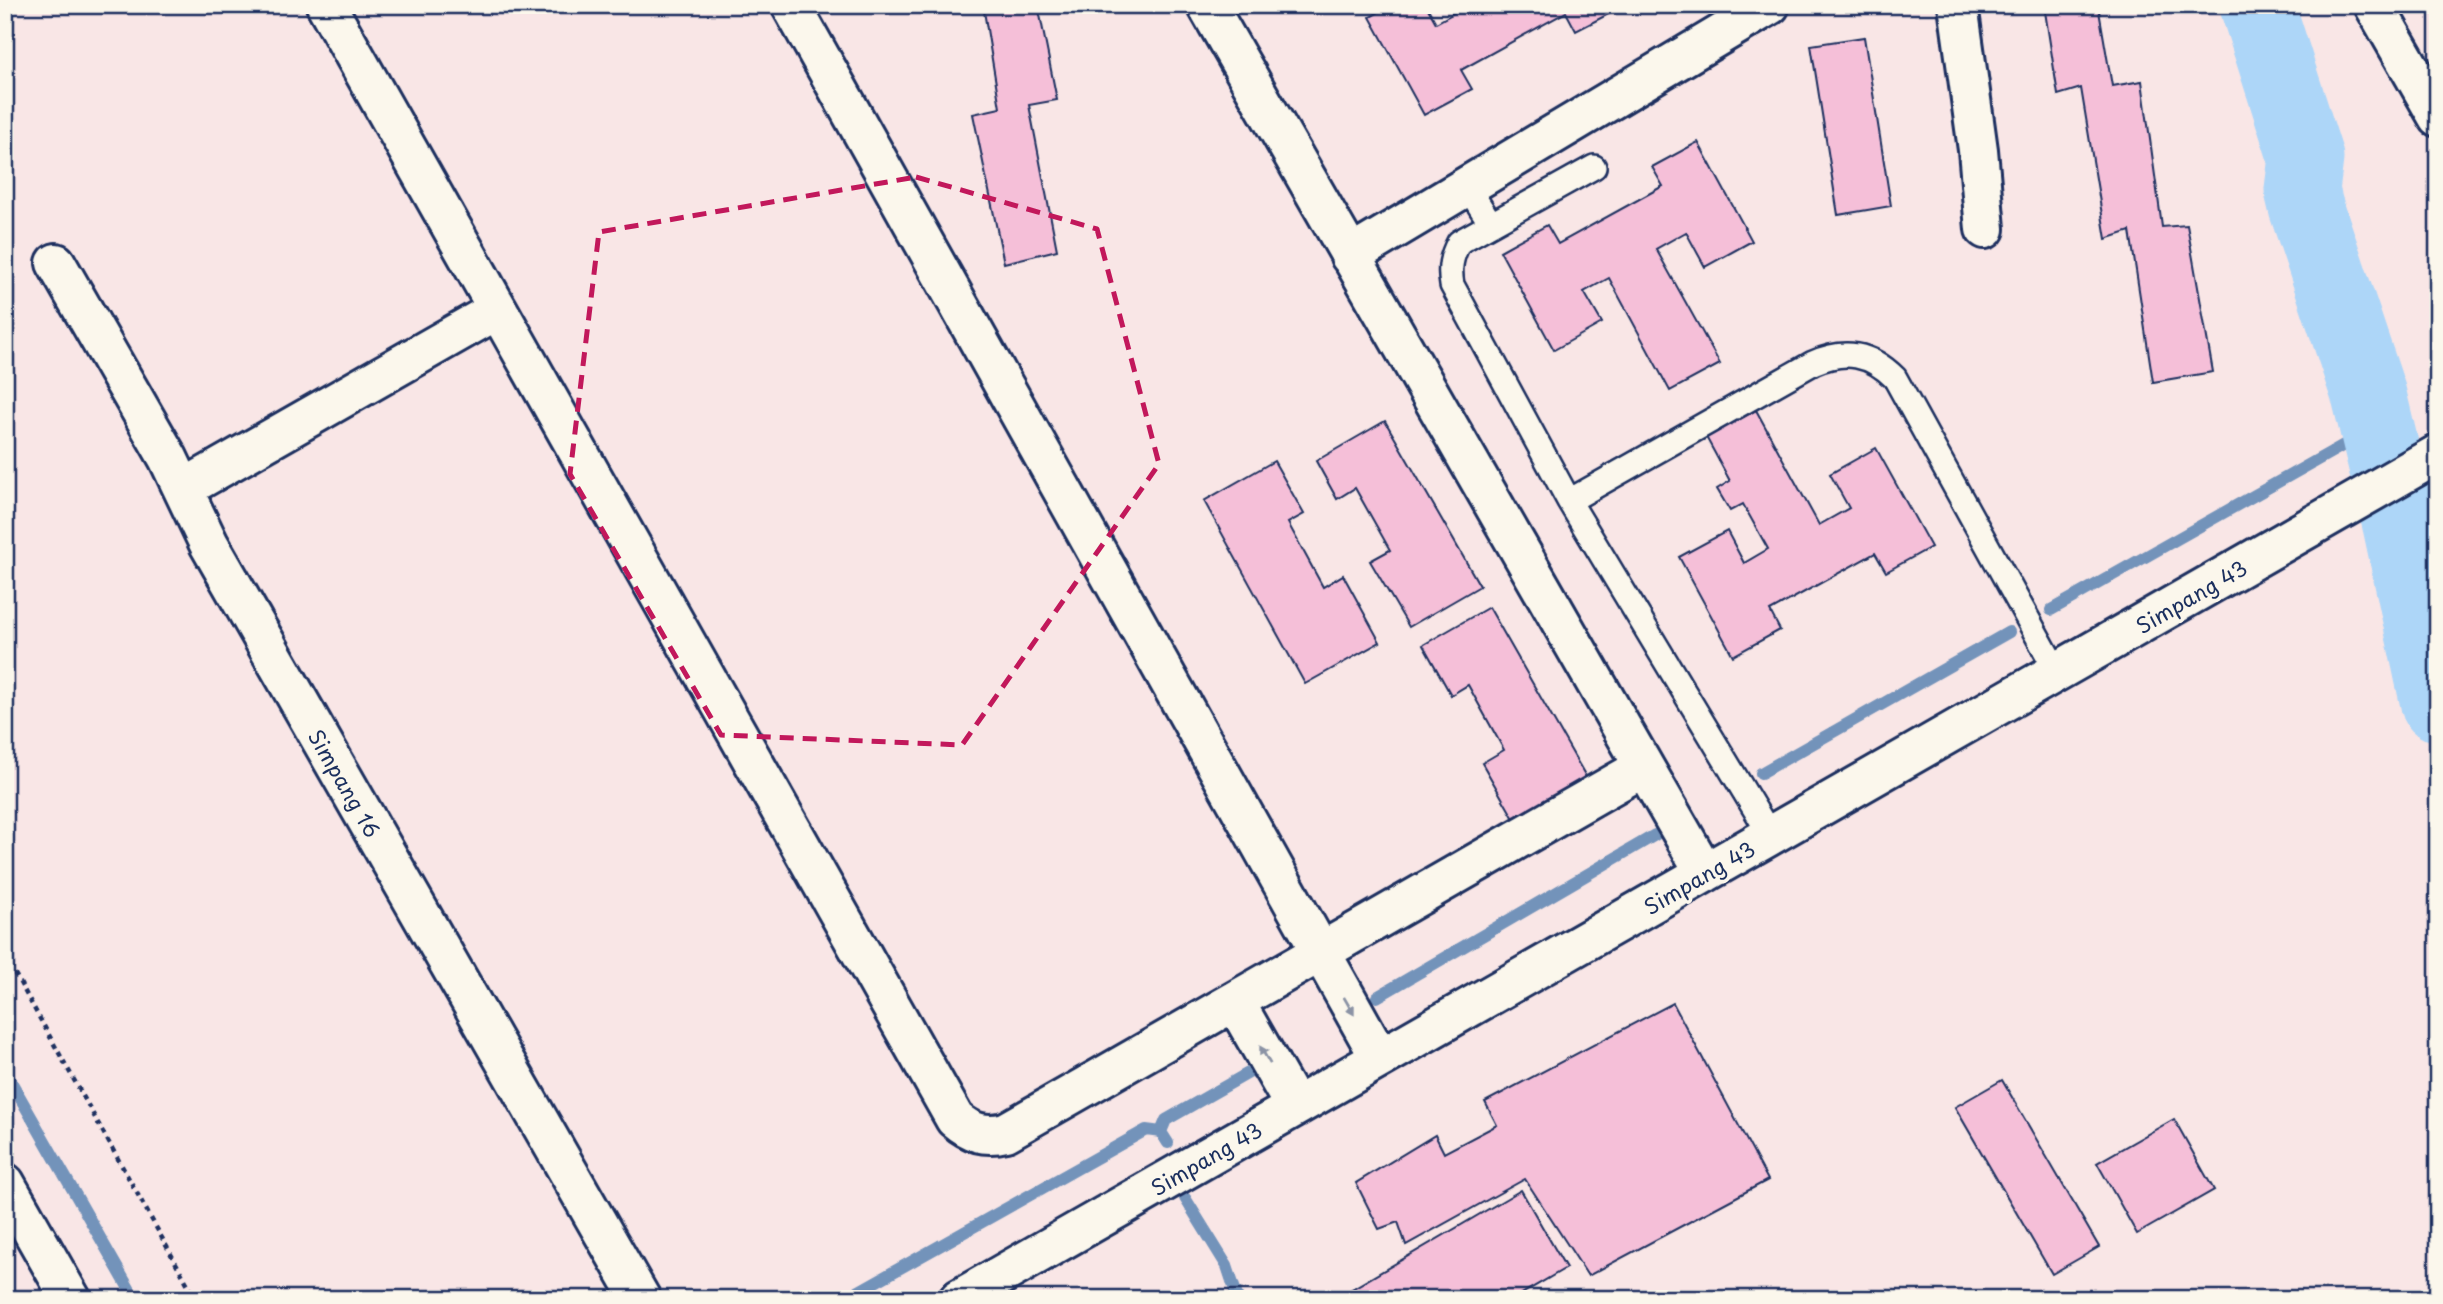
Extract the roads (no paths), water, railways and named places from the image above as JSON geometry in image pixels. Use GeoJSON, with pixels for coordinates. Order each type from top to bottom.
{"type":"FeatureCollection","features":[{"type":"Feature","properties":{"kind":"street"},"geometry":{"type":"LineString","coordinates":[[326,5],[955,1119],[965,1128],[978,1134],[1006,1132],[1644,767]]}},
{"type":"Feature","properties":{"kind":"street"},"geometry":{"type":"LineString","coordinates":[[791,5],[1380,1058]]}},
{"type":"Feature","properties":{"kind":"street"},"geometry":{"type":"LineString","coordinates":[[1207,5],[1705,873]]}},
{"type":"Feature","properties":{"kind":"street"},"geometry":{"type":"LineString","coordinates":[[1350,256],[1770,5]]}},
{"type":"Feature","properties":{"kind":"street"},"geometry":{"type":"LineString","coordinates":[[1958,5],[1978,150],[1985,229]]}},
{"type":"Feature","properties":{"kind":"street"},"geometry":{"type":"LineString","coordinates":[[2374,5],[2438,117]]}},
{"type":"Feature","properties":{"kind":"street","name":"Simpang 16"},"geometry":{"type":"LineString","coordinates":[[56,263],[183,489],[209,544],[641,1299]]}},
{"type":"Feature","properties":{"kind":"street"},"geometry":{"type":"LineString","coordinates":[[183,489],[498,310]]}},
{"type":"Feature","properties":{"kind":"street","name":"Simpang 43"},"geometry":{"type":"LineString","coordinates":[[959,1299],[2438,454]]}},
{"type":"Feature","properties":{"kind":"street"},"geometry":{"type":"LineString","coordinates":[[1235,1002],[1295,1107]]}},
{"type":"Feature","properties":{"kind":"street"},"geometry":{"type":"LineString","coordinates":[[5,1182],[71,1299]]}},
{"type":"Feature","properties":{"kind":"lane"},"geometry":{"type":"LineString","coordinates":[[1594,167],[1459,242],[1450,263],[1452,285],[1569,501],[1770,836]]}},
{"type":"Feature","properties":{"kind":"lane"},"geometry":{"type":"LineString","coordinates":[[1467,186],[1491,224]]}},
{"type":"Feature","properties":{"kind":"lane"},"geometry":{"type":"LineString","coordinates":[[1569,501],[1812,363],[1829,356],[1866,356],[1895,377],[2057,672]]}},
{"type":"Feature","properties":{"kind":"waterway"},"geometry":{"type":"LineString","coordinates":[[2257,5],[2306,158],[2302,190],[2306,207],[2369,395],[2438,704]]}},
{"type":"Feature","properties":{"kind":"waterway"},"geometry":{"type":"LineString","coordinates":[[2051,610],[2358,437],[2377,430]]}},
{"type":"Feature","properties":{"kind":"waterway"},"geometry":{"type":"LineString","coordinates":[[1761,773],[2009,632]]}},
{"type":"Feature","properties":{"kind":"waterway"},"geometry":{"type":"LineString","coordinates":[[2429,668],[2438,667]]}},
{"type":"Feature","properties":{"kind":"waterway"},"geometry":{"type":"LineString","coordinates":[[1377,997],[1655,835]]}},
{"type":"Feature","properties":{"kind":"waterway"},"geometry":{"type":"LineString","coordinates":[[5,1071],[135,1299]]}},
{"type":"Feature","properties":{"kind":"waterway"},"geometry":{"type":"LineString","coordinates":[[1161,1132],[1166,1120],[1252,1071]]}},
{"type":"Feature","properties":{"kind":"waterway"},"geometry":{"type":"LineString","coordinates":[[845,1299],[1146,1130],[1161,1132],[1168,1143]]}},
{"type":"Feature","properties":{"kind":"waterway"},"geometry":{"type":"LineString","coordinates":[[1185,1198],[1227,1266],[1238,1299]]}}]}
